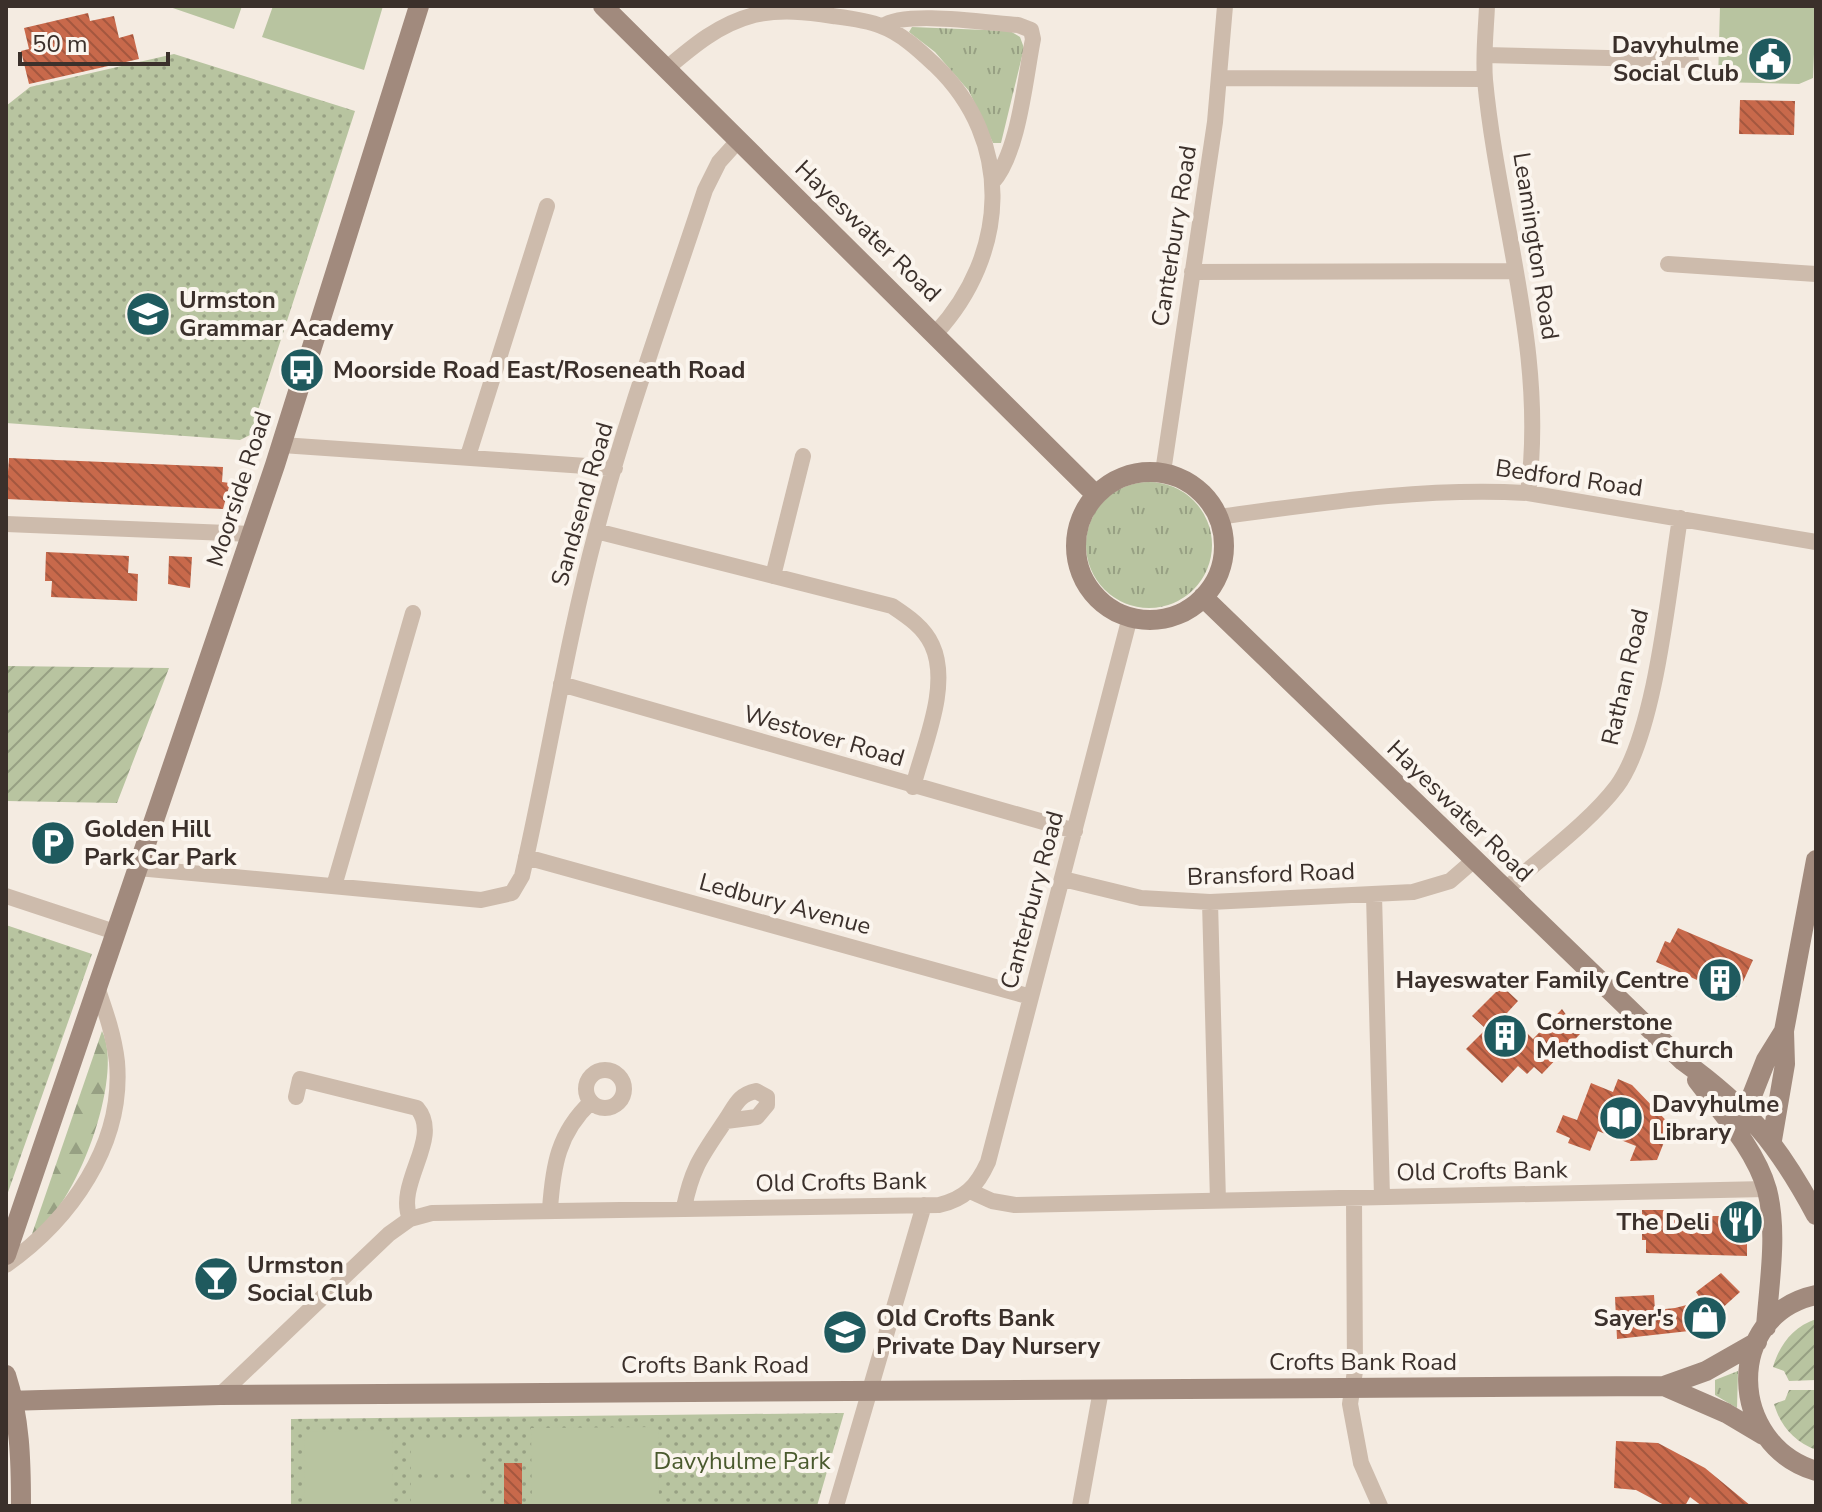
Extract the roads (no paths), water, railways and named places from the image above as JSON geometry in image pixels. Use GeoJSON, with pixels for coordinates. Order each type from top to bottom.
{"type":"FeatureCollection","features":[{"type":"Feature","properties":{"kind":"main road","name":"Moorside Road"},"geometry":{"type":"LineString","coordinates":[[6,1255],[282,445],[419,6]]}},
{"type":"Feature","properties":{"kind":"main road","name":"Hayeswater Road"},"geometry":{"type":"LineString","coordinates":[[603,6],[1096,495]]}},
{"type":"Feature","properties":{"kind":"main road"},"geometry":{"type":"LineString","coordinates":[[1137,472],[1163,472],[1186,481],[1205,496],[1218,517],[1223,553],[1220,570],[1203,597],[1171,616],[1153,620],[1130,617],[1108,607],[1092,593],[1081,574],[1076,554],[1077,532],[1084,512],[1096,495],[1113,481],[1137,472]]}},
{"type":"Feature","properties":{"kind":"main road","name":"Hayeswater Road"},"geometry":{"type":"LineString","coordinates":[[1203,597],[1683,1061],[1745,1111],[1772,1140],[1816,1215]]}},
{"type":"Feature","properties":{"kind":"main road"},"geometry":{"type":"LineString","coordinates":[[1772,1140],[1784,1074],[1784,1031],[1816,860]]}},
{"type":"Feature","properties":{"kind":"main road"},"geometry":{"type":"LineString","coordinates":[[1738,1137],[1766,1060],[1784,1031]]}},
{"type":"Feature","properties":{"kind":"main road","name":"Hayeswater Road"},"geometry":{"type":"LineString","coordinates":[[1683,1061],[1757,1165],[1766,1189],[1771,1235],[1762,1334],[1747,1387],[1752,1412],[1763,1435]]}},
{"type":"Feature","properties":{"kind":"main road","name":"Crofts Bank Road"},"geometry":{"type":"LineString","coordinates":[[10,1401],[220,1395],[1664,1386],[1706,1371],[1762,1334],[1786,1308],[1816,1295]]}},
{"type":"Feature","properties":{"kind":"main road"},"geometry":{"type":"LineString","coordinates":[[6,1375],[21,1506]]}},
{"type":"Feature","properties":{"kind":"main road","name":"Crofts Bank Road"},"geometry":{"type":"LineString","coordinates":[[1664,1386],[1726,1413],[1763,1435],[1780,1454],[1816,1471]]}},
{"type":"Feature","properties":{"kind":"street","name":"Canterbury Road"},"geometry":{"type":"LineString","coordinates":[[1163,472],[1221,78],[1225,6]]}},
{"type":"Feature","properties":{"kind":"street","name":"Leamington Road"},"geometry":{"type":"LineString","coordinates":[[1487,6],[1485,79],[1534,406],[1528,493]]}},
{"type":"Feature","properties":{"kind":"street"},"geometry":{"type":"LineString","coordinates":[[666,69],[718,29],[756,15],[806,12],[883,26],[921,52],[964,99],[986,146],[992,183],[992,221],[976,279],[957,310],[936,333]]}},
{"type":"Feature","properties":{"kind":"street"},"geometry":{"type":"LineString","coordinates":[[883,26],[889,21],[911,19],[1018,25],[1031,30],[1033,39],[1010,145],[1001,173],[992,183]]}},
{"type":"Feature","properties":{"kind":"street"},"geometry":{"type":"LineString","coordinates":[[1485,55],[1691,60]]}},
{"type":"Feature","properties":{"kind":"street"},"geometry":{"type":"LineString","coordinates":[[1221,78],[1485,79]]}},
{"type":"Feature","properties":{"kind":"street","name":"Sandsend Road"},"geometry":{"type":"LineString","coordinates":[[334,886],[481,900],[512,893],[522,876],[596,531],[705,190],[719,162],[737,142]]}},
{"type":"Feature","properties":{"kind":"street"},"geometry":{"type":"LineString","coordinates":[[468,456],[547,206]]}},
{"type":"Feature","properties":{"kind":"street"},"geometry":{"type":"LineString","coordinates":[[1668,264],[1816,274]]}},
{"type":"Feature","properties":{"kind":"street"},"geometry":{"type":"LineString","coordinates":[[1192,272],[1515,271]]}},
{"type":"Feature","properties":{"kind":"street"},"geometry":{"type":"LineString","coordinates":[[282,445],[615,468]]}},
{"type":"Feature","properties":{"kind":"street"},"geometry":{"type":"LineString","coordinates":[[773,576],[803,456]]}},
{"type":"Feature","properties":{"kind":"street","name":"Bedford Road"},"geometry":{"type":"LineString","coordinates":[[1218,517],[1411,492],[1528,493],[1816,542]]}},
{"type":"Feature","properties":{"kind":"street","name":"Rathan Road"},"geometry":{"type":"LineString","coordinates":[[1505,890],[1601,802],[1629,765],[1656,668],[1680,518]]}},
{"type":"Feature","properties":{"kind":"street"},"geometry":{"type":"LineString","coordinates":[[6,524],[252,534]]}},
{"type":"Feature","properties":{"kind":"street"},"geometry":{"type":"LineString","coordinates":[[596,531],[892,606],[915,622],[932,645],[938,673],[936,700],[913,787]]}},
{"type":"Feature","properties":{"kind":"street"},"geometry":{"type":"LineString","coordinates":[[138,868],[334,886],[413,613]]}},
{"type":"Feature","properties":{"kind":"street","name":"Canterbury Road"},"geometry":{"type":"LineString","coordinates":[[970,1191],[988,1162],[1130,617]]}},
{"type":"Feature","properties":{"kind":"street","name":"Westover Road"},"geometry":{"type":"LineString","coordinates":[[561,684],[1075,831]]}},
{"type":"Feature","properties":{"kind":"street","name":"Ledbury Avenue"},"geometry":{"type":"LineString","coordinates":[[526,857],[1031,997]]}},
{"type":"Feature","properties":{"kind":"street","name":"Bransford Road"},"geometry":{"type":"LineString","coordinates":[[1063,879],[1141,898],[1210,902],[1374,895],[1436,888],[1450,881],[1473,861]]}},
{"type":"Feature","properties":{"kind":"street"},"geometry":{"type":"LineString","coordinates":[[1374,895],[1382,1197]]}},
{"type":"Feature","properties":{"kind":"street"},"geometry":{"type":"LineString","coordinates":[[6,896],[115,932]]}},
{"type":"Feature","properties":{"kind":"street"},"geometry":{"type":"LineString","coordinates":[[1210,902],[1218,1201]]}},
{"type":"Feature","properties":{"kind":"street"},"geometry":{"type":"LineString","coordinates":[[6,1265],[63,1217],[92,1171],[103,1145],[116,1090],[117,1064],[96,984]]}},
{"type":"Feature","properties":{"kind":"street"},"geometry":{"type":"LineString","coordinates":[[296,1097],[300,1079],[417,1108],[424,1116],[426,1127],[406,1194],[410,1219]]}},
{"type":"Feature","properties":{"kind":"street"},"geometry":{"type":"LineString","coordinates":[[550,1209],[560,1145],[577,1115],[591,1102]]}},
{"type":"Feature","properties":{"kind":"street"},"geometry":{"type":"LineString","coordinates":[[684,1207],[691,1176],[702,1151],[726,1121]]}},
{"type":"Feature","properties":{"kind":"street","name":"Old Crofts Bank"},"geometry":{"type":"LineString","coordinates":[[220,1395],[389,1234],[410,1219],[453,1210],[924,1205],[951,1202],[970,1191],[992,1201],[1015,1205],[1766,1189]]}},
{"type":"Feature","properties":{"kind":"street"},"geometry":{"type":"LineString","coordinates":[[1354,1198],[1353,1432],[1380,1506]]}},
{"type":"Feature","properties":{"kind":"street"},"geometry":{"type":"LineString","coordinates":[[836,1506],[924,1205]]}},
{"type":"Feature","properties":{"kind":"street"},"geometry":{"type":"LineString","coordinates":[[1080,1506],[1101,1390]]}},
{"type":"Feature","properties":{"kind":"place","name":"Davyhulme Social Club"},"geometry":{"type":"Point","coordinates":[1770,59]}},
{"type":"Feature","properties":{"kind":"place","name":"Urmston Grammar Academy"},"geometry":{"type":"Point","coordinates":[148,314]}},
{"type":"Feature","properties":{"kind":"place","name":"Moorside Road East/Roseneath Road"},"geometry":{"type":"Point","coordinates":[302,370]}},
{"type":"Feature","properties":{"kind":"place","name":"Golden Hill Park Car Park"},"geometry":{"type":"Point","coordinates":[53,843]}},
{"type":"Feature","properties":{"kind":"place","name":"Hayeswater Family Centre"},"geometry":{"type":"Point","coordinates":[1720,980]}},
{"type":"Feature","properties":{"kind":"place","name":"Cornerstone Methodist Church"},"geometry":{"type":"Point","coordinates":[1505,1036]}},
{"type":"Feature","properties":{"kind":"place","name":"Davyhulme Library"},"geometry":{"type":"Point","coordinates":[1621,1118]}},
{"type":"Feature","properties":{"kind":"place","name":"The Deli"},"geometry":{"type":"Point","coordinates":[1741,1222]}},
{"type":"Feature","properties":{"kind":"place","name":"Urmston Social Club"},"geometry":{"type":"Point","coordinates":[216,1279]}},
{"type":"Feature","properties":{"kind":"place","name":"Sayer's"},"geometry":{"type":"Point","coordinates":[1705,1318]}},
{"type":"Feature","properties":{"kind":"place","name":"Old Crofts Bank Private Day Nursery"},"geometry":{"type":"Point","coordinates":[845,1332]}},
{"type":"Feature","properties":{"kind":"park label","name":"Davyhulme Park"},"geometry":{"type":"Point","coordinates":[742,1461]}}]}
